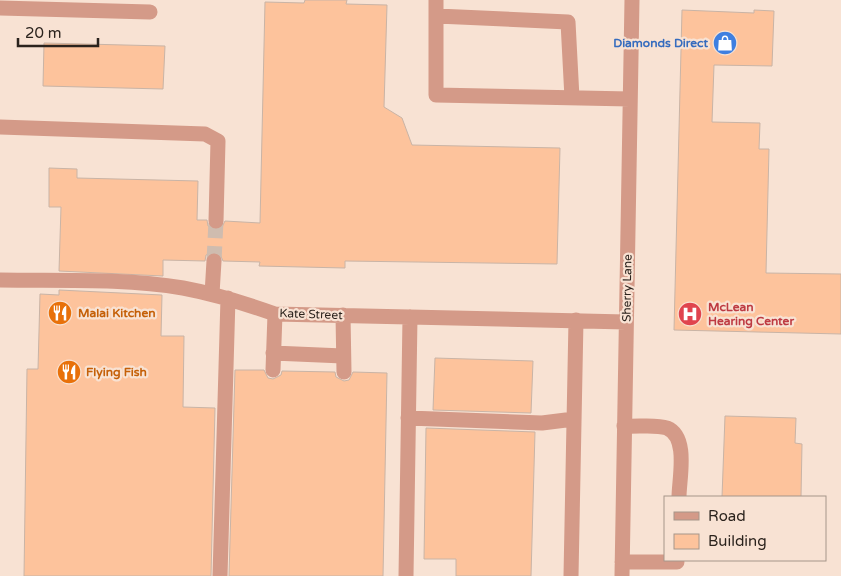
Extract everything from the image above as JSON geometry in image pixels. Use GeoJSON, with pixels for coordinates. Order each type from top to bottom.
{"type":"FeatureCollection","features":[{"type":"Feature","properties":{"kind":"street"},"geometry":{"type":"LineString","coordinates":[[436,0],[436,95],[630,99]]}},
{"type":"Feature","properties":{"kind":"street","name":"Sherry Lane"},"geometry":{"type":"LineString","coordinates":[[622,569],[632,0]]}},
{"type":"Feature","properties":{"kind":"street"},"geometry":{"type":"LineString","coordinates":[[0,8],[150,12]]}},
{"type":"Feature","properties":{"kind":"street"},"geometry":{"type":"LineString","coordinates":[[436,16],[568,22],[572,98]]}},
{"type":"Feature","properties":{"kind":"street"},"geometry":{"type":"LineString","coordinates":[[0,127],[206,134],[218,141],[216,221]]}},
{"type":"Feature","properties":{"kind":"street"},"geometry":{"type":"LineString","coordinates":[[212,294],[214,261]]}},
{"type":"Feature","properties":{"kind":"street","name":"Kate Street"},"geometry":{"type":"LineString","coordinates":[[0,280],[142,284],[212,294],[274,314],[626,322]]}},
{"type":"Feature","properties":{"kind":"street"},"geometry":{"type":"LineString","coordinates":[[220,576],[228,298]]}},
{"type":"Feature","properties":{"kind":"street"},"geometry":{"type":"LineString","coordinates":[[273,370],[274,314]]}},
{"type":"Feature","properties":{"kind":"street"},"geometry":{"type":"LineString","coordinates":[[343,315],[344,372]]}},
{"type":"Feature","properties":{"kind":"street"},"geometry":{"type":"LineString","coordinates":[[406,576],[410,317]]}},
{"type":"Feature","properties":{"kind":"street"},"geometry":{"type":"LineString","coordinates":[[571,576],[576,320]]}},
{"type":"Feature","properties":{"kind":"street"},"geometry":{"type":"LineString","coordinates":[[273,353],[343,356]]}},
{"type":"Feature","properties":{"kind":"street"},"geometry":{"type":"LineString","coordinates":[[408,418],[542,423],[574,419]]}},
{"type":"Feature","properties":{"kind":"street"},"geometry":{"type":"LineString","coordinates":[[624,426],[666,428],[678,437],[680,447],[679,496]]}},
{"type":"Feature","properties":{"kind":"street"},"geometry":{"type":"LineString","coordinates":[[622,569],[677,566]]}},
{"type":"Feature","properties":{"kind":"building"},"geometry":{"type":"Polygon","coordinates":[[[305,0],[347,0],[346,4],[387,5],[384,107],[402,118],[412,145],[560,148],[557,264],[345,261],[345,268],[259,266],[260,262],[223,261],[220,254],[214,252],[206,255],[205,261],[163,260],[163,276],[59,271],[61,207],[49,207],[49,168],[77,169],[77,178],[198,181],[197,220],[207,220],[208,226],[215,230],[221,229],[225,221],[260,223],[265,2],[304,3],[305,0]]]}},
{"type":"Feature","properties":{"kind":"building"},"geometry":{"type":"Polygon","coordinates":[[[682,10],[754,13],[754,10],[774,11],[772,66],[714,65],[712,122],[760,123],[759,149],[769,149],[766,273],[841,274],[841,334],[674,330],[682,10]]]}},
{"type":"Feature","properties":{"kind":"building"},"geometry":{"type":"Polygon","coordinates":[[[44,43],[165,46],[163,89],[43,86],[44,43]]]}},
{"type":"Feature","properties":{"kind":"building"},"geometry":{"type":"Polygon","coordinates":[[[59,290],[162,295],[161,336],[184,336],[183,407],[215,408],[211,576],[24,576],[27,369],[38,369],[40,294],[59,295],[59,290]]]}},
{"type":"Feature","properties":{"kind":"building"},"geometry":{"type":"Polygon","coordinates":[[[435,358],[533,361],[531,413],[433,410],[435,358]]]}},
{"type":"Feature","properties":{"kind":"building"},"geometry":{"type":"Polygon","coordinates":[[[235,370],[264,370],[268,378],[273,379],[281,375],[282,371],[335,372],[336,377],[344,381],[349,380],[353,372],[387,373],[383,576],[229,576],[235,370]]]}},
{"type":"Feature","properties":{"kind":"building"},"geometry":{"type":"Polygon","coordinates":[[[725,416],[796,418],[795,443],[802,444],[801,496],[722,496],[725,416]]]}},
{"type":"Feature","properties":{"kind":"building"},"geometry":{"type":"Polygon","coordinates":[[[426,428],[535,432],[531,576],[456,576],[456,559],[424,559],[426,428]]]}},
{"type":"Feature","properties":{"kind":"tunnel"},"geometry":{"type":"LineString","coordinates":[[214,261],[216,221]]}},
{"type":"Feature","properties":{"kind":"place","name":"Diamonds Direct"},"geometry":{"type":"Point","coordinates":[725,43]}},
{"type":"Feature","properties":{"kind":"place","name":"Malai Kitchen"},"geometry":{"type":"Point","coordinates":[60,313]}},
{"type":"Feature","properties":{"kind":"place","name":"McLean Hearing Center"},"geometry":{"type":"Point","coordinates":[690,314]}},
{"type":"Feature","properties":{"kind":"place","name":"Flying Fish"},"geometry":{"type":"Point","coordinates":[69,372]}}]}
